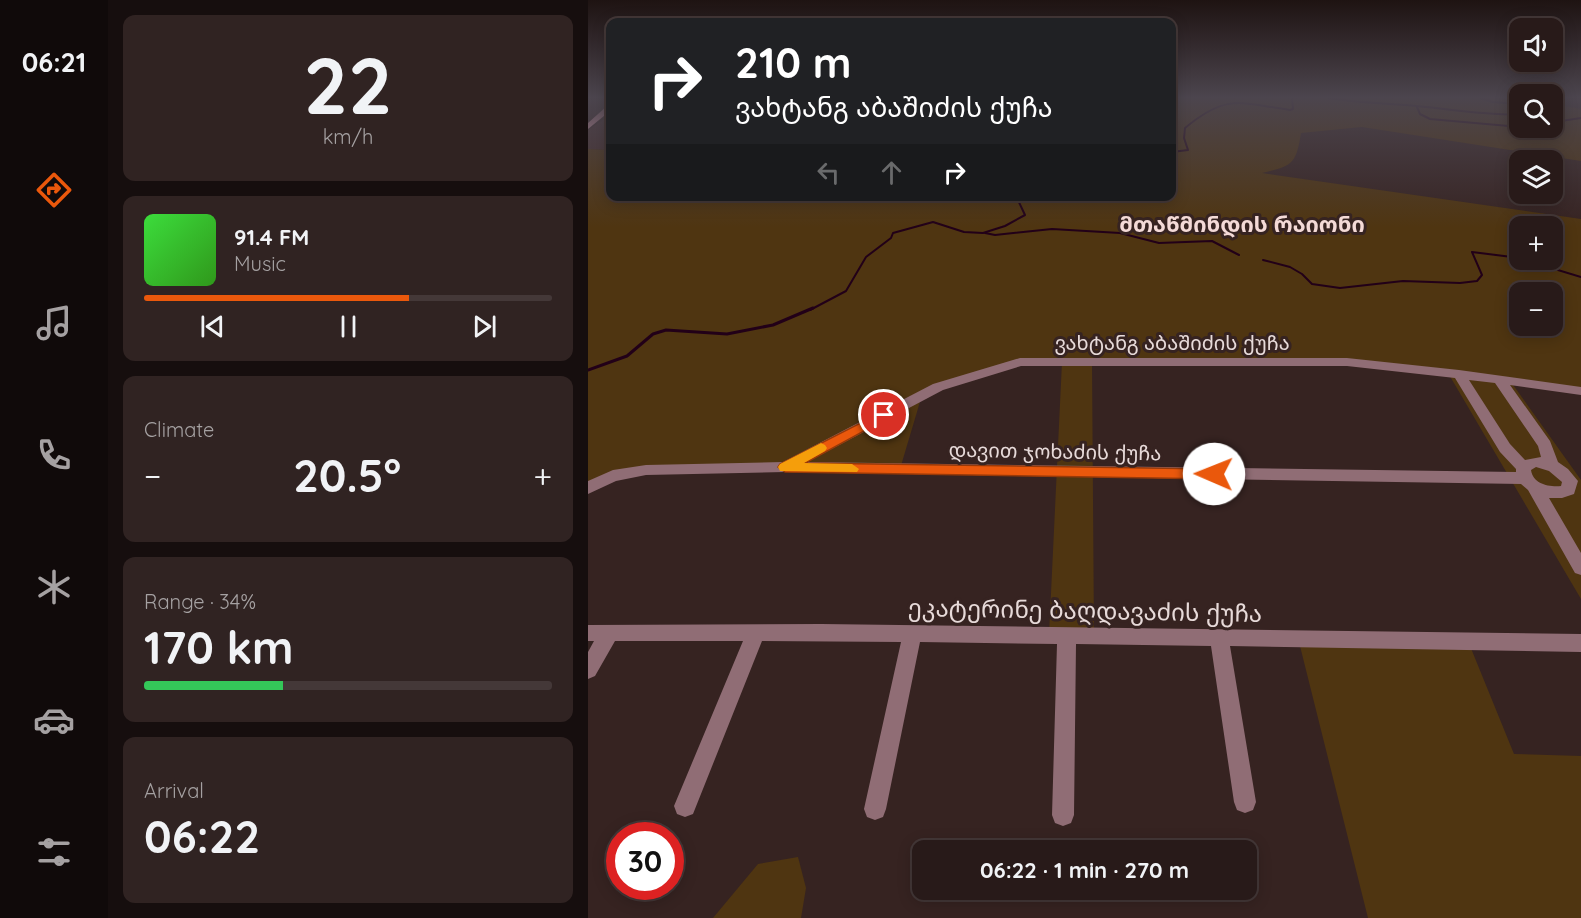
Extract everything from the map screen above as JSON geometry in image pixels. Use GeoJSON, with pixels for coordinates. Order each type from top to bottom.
{"type":"FeatureCollection","features":[{"type":"Feature","properties":{"kind":"street","name":"ვახტანგ აბაშიძის ქუჩა"},"geometry":{"type":"LineString","coordinates":[[785,467],[938,387],[1020,362],[1347,362],[1459,374],[1581,391]]}},
{"type":"Feature","properties":{"kind":"street"},"geometry":{"type":"LineString","coordinates":[[1459,374],[1504,448],[1527,477],[1581,568]]}},
{"type":"Feature","properties":{"kind":"street"},"geometry":{"type":"LineString","coordinates":[[1499,380],[1545,445],[1551,465]]}},
{"type":"Feature","properties":{"kind":"street"},"geometry":{"type":"LineString","coordinates":[[1535,462],[1551,465],[1564,473],[1576,486],[1559,494],[1549,493],[1527,477],[1535,462]]}},
{"type":"Feature","properties":{"kind":"street","name":"დავით ჯოხაძის ქუჩა"},"geometry":{"type":"LineString","coordinates":[[588,488],[613,476],[646,470],[785,467],[1527,477]]}},
{"type":"Feature","properties":{"kind":"street","name":"ეკატერინე ბაღდავაძის ქუჩა"},"geometry":{"type":"LineString","coordinates":[[588,633],[912,633],[1581,643]]}},
{"type":"Feature","properties":{"kind":"street"},"geometry":{"type":"LineString","coordinates":[[588,670],[609,633]]}},
{"type":"Feature","properties":{"kind":"street"},"geometry":{"type":"LineString","coordinates":[[685,806],[756,633]]}},
{"type":"Feature","properties":{"kind":"street"},"geometry":{"type":"LineString","coordinates":[[875,808],[912,633]]}},
{"type":"Feature","properties":{"kind":"street"},"geometry":{"type":"LineString","coordinates":[[1063,815],[1067,635]]}},
{"type":"Feature","properties":{"kind":"street"},"geometry":{"type":"LineString","coordinates":[[1219,637],[1245,802]]}},
{"type":"Feature","properties":{"kind":"shaded area"},"geometry":{"type":"Polygon","coordinates":[[[588,141],[606,141],[606,150],[588,149],[588,141]]]}},
{"type":"Feature","properties":{"kind":"shaded area"},"geometry":{"type":"Polygon","coordinates":[[[1176,141],[1299,141],[1297,152],[1291,162],[1286,166],[1262,173],[1560,216],[1509,216],[1509,270],[1563,270],[1563,216],[1581,219],[1581,391],[1511,382],[1581,480],[1581,599],[1448,373],[1347,362],[1092,361],[1094,636],[1049,635],[1062,362],[1020,362],[922,395],[900,469],[646,470],[588,488],[588,149],[606,150],[606,201],[1176,201],[1176,141]]]}},
{"type":"Feature","properties":{"kind":"shaded area"},"geometry":{"type":"Polygon","coordinates":[[[1451,141],[1581,141],[1581,161],[1563,158],[1563,150],[1510,150],[1451,141]]]}},
{"type":"Feature","properties":{"kind":"shaded area"},"geometry":{"type":"Polygon","coordinates":[[[1298,638],[1468,641],[1514,754],[1581,756],[1581,918],[1368,918],[1298,638]]]}},
{"type":"Feature","properties":{"kind":"shaded area"},"geometry":{"type":"Polygon","coordinates":[[[798,857],[806,888],[801,918],[713,918],[758,864],[798,857]]]}},
{"type":"Feature","properties":{"kind":"waterway"},"geometry":{"type":"LineString","coordinates":[[1176,152],[1188,150],[1185,141]]}},
{"type":"Feature","properties":{"kind":"waterway"},"geometry":{"type":"LineString","coordinates":[[810,310],[846,291],[866,257],[891,238],[893,233],[933,222],[964,232],[983,233],[1005,226],[1025,215],[1018,201]]}},
{"type":"Feature","properties":{"kind":"waterway"},"geometry":{"type":"LineString","coordinates":[[985,233],[995,235],[1052,229],[1120,233],[1159,243],[1212,241],[1239,255]]}},
{"type":"Feature","properties":{"kind":"waterway"},"geometry":{"type":"LineString","coordinates":[[1263,260],[1290,267],[1312,284],[1340,288],[1403,281],[1460,283],[1477,281],[1482,275],[1472,252],[1509,257]]}},
{"type":"Feature","properties":{"kind":"waterway"},"geometry":{"type":"LineString","coordinates":[[1558,270],[1581,277]]}},
{"type":"Feature","properties":{"kind":"waterway"},"geometry":{"type":"LineString","coordinates":[[588,370],[627,356],[653,334],[666,330],[727,334],[773,325],[813,308]]}},
{"type":"Feature","properties":{"kind":"slow traffic"},"geometry":{"type":"LineString","coordinates":[[821,448],[785,467],[852,469]]}},
{"type":"Feature","properties":{"kind":"district","name":"მთაწმინდის რაიონი"},"geometry":{"type":"Point","coordinates":[1242,224]}},
{"type":"Feature","properties":{"kind":"route"},"geometry":{"type":"LineString","coordinates":[[884,415],[785,467],[1214,474]]}}]}
